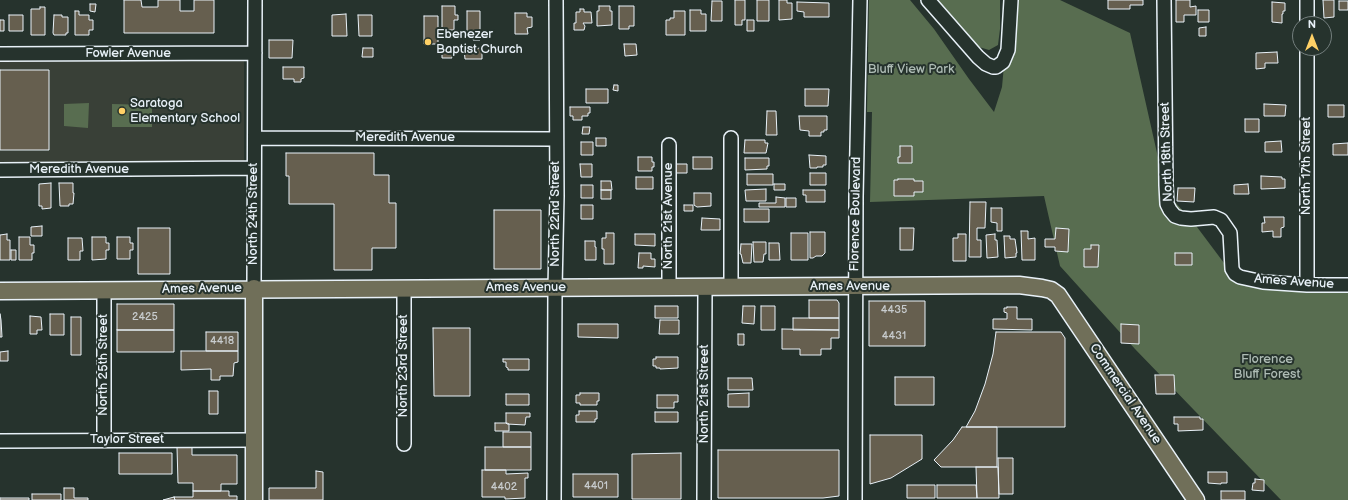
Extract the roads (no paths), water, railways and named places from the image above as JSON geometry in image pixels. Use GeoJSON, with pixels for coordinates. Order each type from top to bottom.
{"type":"FeatureCollection","features":[{"type":"Feature","properties":{"kind":"main road","name":"Ames Avenue"},"geometry":{"type":"LineString","coordinates":[[0,291],[254,288],[1019,286],[1031,286],[1051,290]]}},
{"type":"Feature","properties":{"kind":"main road","name":"North 24th Street"},"geometry":{"type":"LineString","coordinates":[[254,288],[254,500]]}},
{"type":"Feature","properties":{"kind":"main road","name":"Commercial Avenue"},"geometry":{"type":"LineString","coordinates":[[1051,290],[1058,295],[1067,308],[1196,500]]}},
{"type":"Feature","properties":{"kind":"street","name":"North 24th Street"},"geometry":{"type":"LineString","coordinates":[[254,288],[255,0]]}},
{"type":"Feature","properties":{"kind":"street","name":"North 22nd Street"},"geometry":{"type":"LineString","coordinates":[[554,500],[557,196],[556,0]]}},
{"type":"Feature","properties":{"kind":"street","name":"Florence Boulevard"},"geometry":{"type":"LineString","coordinates":[[855,500],[855,287],[860,0]]}},
{"type":"Feature","properties":{"kind":"street"},"geometry":{"type":"LineString","coordinates":[[928,0],[978,57],[986,64],[996,67],[1003,62],[1008,50],[1011,0]]}},
{"type":"Feature","properties":{"kind":"street","name":"North 18th Street"},"geometry":{"type":"LineString","coordinates":[[1164,0],[1167,204],[1175,216],[1180,218],[1191,220],[1214,217],[1221,220],[1230,233],[1232,269],[1235,274],[1240,276]]}},
{"type":"Feature","properties":{"kind":"street"},"geometry":{"type":"LineString","coordinates":[[1307,0],[1307,16]]}},
{"type":"Feature","properties":{"kind":"street","name":"Fowler Avenue"},"geometry":{"type":"LineString","coordinates":[[0,54],[255,53]]}},
{"type":"Feature","properties":{"kind":"street","name":"North 17th Street"},"geometry":{"type":"LineString","coordinates":[[1307,56],[1307,285]]}},
{"type":"Feature","properties":{"kind":"street","name":"Meredith Avenue"},"geometry":{"type":"LineString","coordinates":[[255,138],[556,139]]}},
{"type":"Feature","properties":{"kind":"street"},"geometry":{"type":"LineString","coordinates":[[731,138],[731,287]]}},
{"type":"Feature","properties":{"kind":"street","name":"North 21st Avenue"},"geometry":{"type":"LineString","coordinates":[[669,145],[669,288]]}},
{"type":"Feature","properties":{"kind":"street","name":"Meredith Avenue"},"geometry":{"type":"LineString","coordinates":[[0,170],[254,168]]}},
{"type":"Feature","properties":{"kind":"street","name":"Ames Avenue"},"geometry":{"type":"LineString","coordinates":[[1240,276],[1263,282],[1307,285],[1348,285]]}},
{"type":"Feature","properties":{"kind":"street","name":"North 23rd Street"},"geometry":{"type":"LineString","coordinates":[[404,288],[404,444]]}},
{"type":"Feature","properties":{"kind":"street","name":"North 21st Street"},"geometry":{"type":"LineString","coordinates":[[704,500],[705,288]]}},
{"type":"Feature","properties":{"kind":"street","name":"North 25th Street"},"geometry":{"type":"LineString","coordinates":[[104,290],[104,440]]}},
{"type":"Feature","properties":{"kind":"street","name":"Taylor Street"},"geometry":{"type":"LineString","coordinates":[[0,441],[254,440]]}},
{"type":"Feature","properties":{"kind":"place","name":"Ebenezer Baptist Church"},"geometry":{"type":"Point","coordinates":[428,42]}},
{"type":"Feature","properties":{"kind":"place","name":"Saratoga Elementary School"},"geometry":{"type":"Point","coordinates":[122,111]}},
{"type":"Feature","properties":{"kind":"park label","name":"Bluff View Park"},"geometry":{"type":"Point","coordinates":[911,70]}},
{"type":"Feature","properties":{"kind":"park label","name":"Florence Bluff Forest"},"geometry":{"type":"Point","coordinates":[1267,368]}}]}
